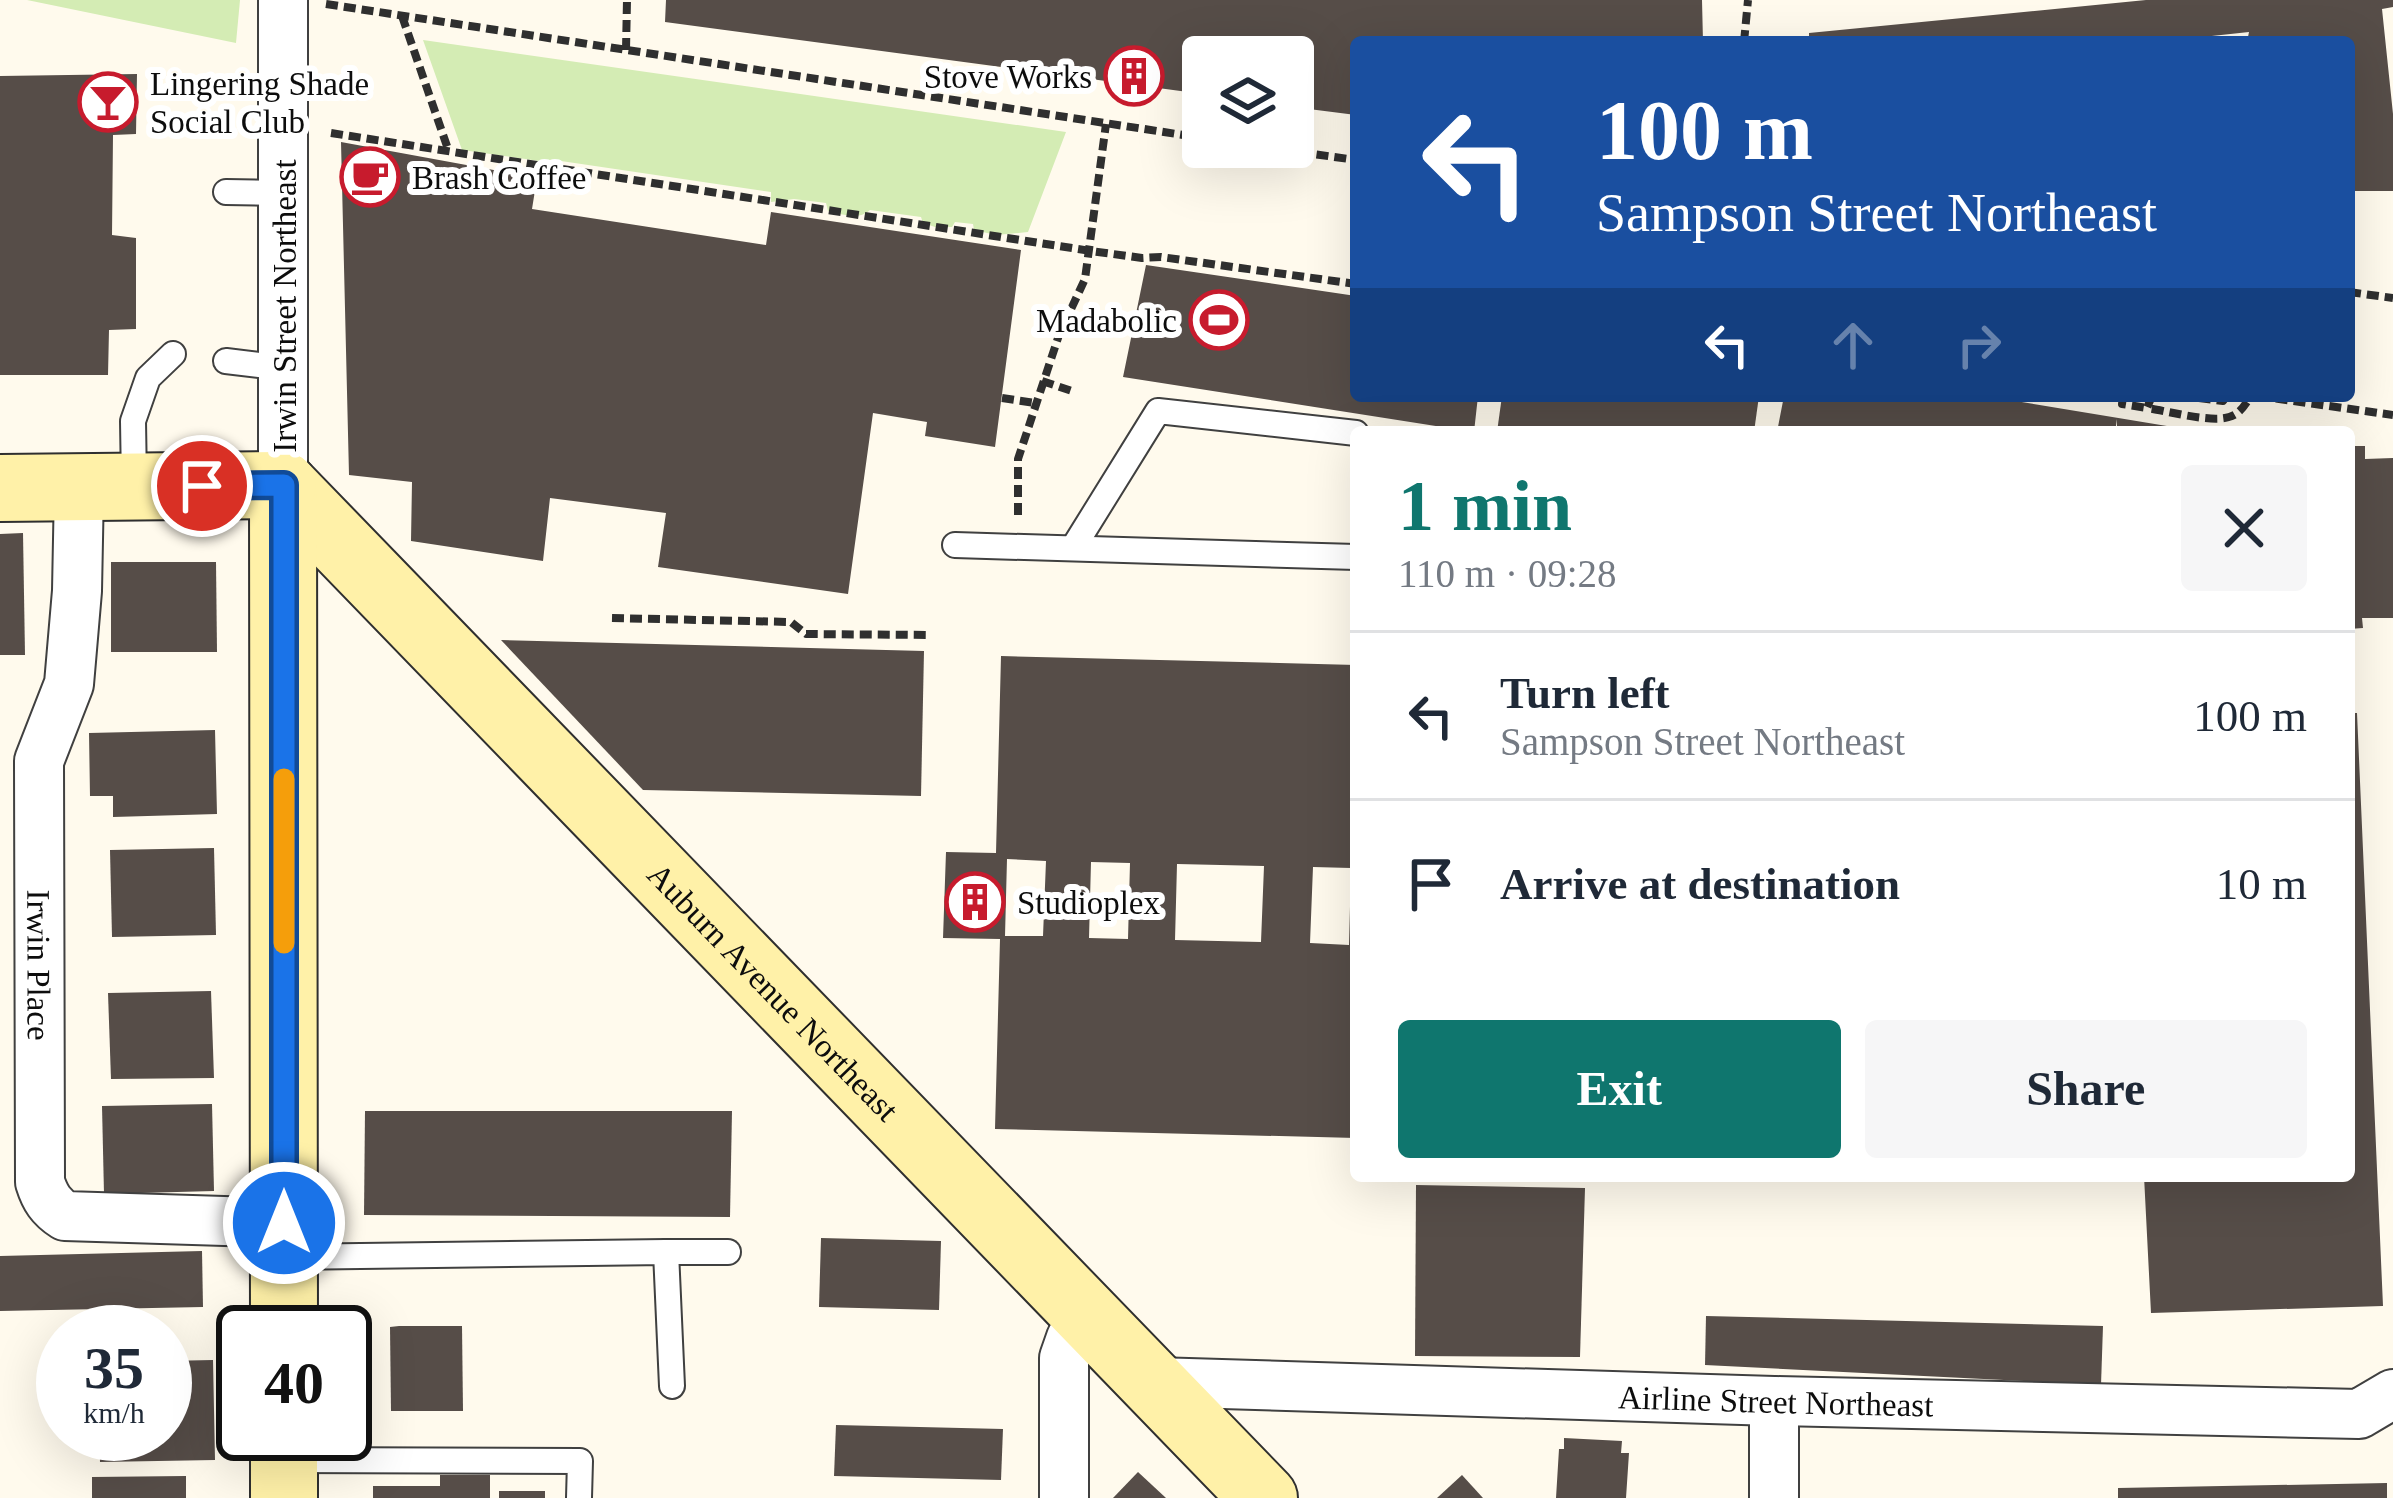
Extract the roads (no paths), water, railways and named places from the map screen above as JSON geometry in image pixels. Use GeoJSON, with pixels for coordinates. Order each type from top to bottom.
{"type":"FeatureCollection","features":[{"type":"Feature","properties":{"kind":"street","name":"Irwin Street Northeast"},"geometry":{"type":"LineString","coordinates":[[284,1305],[285,193],[300,2]]}},
{"type":"Feature","properties":{"kind":"street"},"geometry":{"type":"LineString","coordinates":[[0,488],[284,485]]}},
{"type":"Feature","properties":{"kind":"street","name":"Auburn Avenue Northeast"},"geometry":{"type":"LineString","coordinates":[[284,485],[1264,1498]]}},
{"type":"Feature","properties":{"kind":"street","name":"Irwin Place"},"geometry":{"type":"LineString","coordinates":[[106,488],[77,591],[69,684],[39,761],[40,1182],[45,1197],[65,1216],[284,1240]]}},
{"type":"Feature","properties":{"kind":"street"},"geometry":{"type":"LineString","coordinates":[[1064,1498],[1064,1358],[1071,1337],[1091,1317]]}},
{"type":"Feature","properties":{"kind":"street","name":"Airline Street Northeast"},"geometry":{"type":"LineString","coordinates":[[1155,1382],[2359,1414],[2393,1394]]}},
{"type":"Feature","properties":{"kind":"street"},"geometry":{"type":"LineString","coordinates":[[1774,1401],[1774,1498]]}},
{"type":"Feature","properties":{"kind":"lane"},"geometry":{"type":"LineString","coordinates":[[226,193],[285,193]]}},
{"type":"Feature","properties":{"kind":"lane"},"geometry":{"type":"LineString","coordinates":[[106,488],[148,377],[173,354]]}},
{"type":"Feature","properties":{"kind":"lane"},"geometry":{"type":"LineString","coordinates":[[226,361],[284,368]]}},
{"type":"Feature","properties":{"kind":"lane"},"geometry":{"type":"LineString","coordinates":[[1073,548],[1158,411],[1350,432]]}},
{"type":"Feature","properties":{"kind":"lane"},"geometry":{"type":"LineString","coordinates":[[955,545],[1350,557]]}},
{"type":"Feature","properties":{"kind":"lane"},"geometry":{"type":"LineString","coordinates":[[284,1240],[728,1252]]}},
{"type":"Feature","properties":{"kind":"lane"},"geometry":{"type":"LineString","coordinates":[[666,1252],[672,1386]]}},
{"type":"Feature","properties":{"kind":"lane"},"geometry":{"type":"LineString","coordinates":[[284,1464],[580,1461],[579,1498]]}},
{"type":"Feature","properties":{"kind":"place","name":"Stove Works"},"geometry":{"type":"Point","coordinates":[1134,76]}},
{"type":"Feature","properties":{"kind":"place","name":"Lingering Shade Social Club"},"geometry":{"type":"Point","coordinates":[108,102]}},
{"type":"Feature","properties":{"kind":"place","name":"Brash Coffee"},"geometry":{"type":"Point","coordinates":[370,177]}},
{"type":"Feature","properties":{"kind":"place","name":"Madabolic"},"geometry":{"type":"Point","coordinates":[1219,320]}},
{"type":"Feature","properties":{"kind":"place","name":"Studioplex"},"geometry":{"type":"Point","coordinates":[975,902]}}]}
